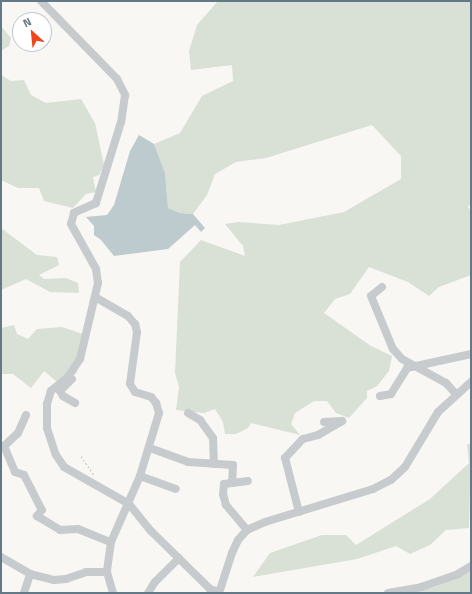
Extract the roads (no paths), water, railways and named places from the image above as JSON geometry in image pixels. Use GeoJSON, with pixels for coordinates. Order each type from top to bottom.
{"type":"FeatureCollection","features":[{"type":"Feature","properties":{"kind":"street"},"geometry":{"type":"LineString","coordinates":[[41,1],[117,79],[125,94],[121,122],[96,204],[74,213],[71,224],[96,269],[98,283],[78,372],[60,391],[63,396],[75,403]]}},
{"type":"Feature","properties":{"kind":"street"},"geometry":{"type":"LineString","coordinates":[[382,287],[371,296],[393,349],[414,366],[446,384],[456,394]]}},
{"type":"Feature","properties":{"kind":"street"},"geometry":{"type":"LineString","coordinates":[[95,297],[128,316],[135,324],[137,332],[130,384],[135,392],[151,397],[156,403],[159,413],[150,448],[140,476],[111,542],[107,572],[113,593]]}},
{"type":"Feature","properties":{"kind":"street"},"geometry":{"type":"LineString","coordinates":[[380,396],[390,394],[407,368],[471,354]]}},
{"type":"Feature","properties":{"kind":"street"},"geometry":{"type":"LineString","coordinates":[[80,359],[68,377],[51,391],[48,404],[47,428],[56,455],[64,467],[129,504],[151,531],[210,589],[219,592],[232,553],[238,540],[247,530],[373,489],[391,480],[405,467],[438,412],[456,394],[471,382]]}},
{"type":"Feature","properties":{"kind":"street"},"geometry":{"type":"LineString","coordinates":[[188,413],[200,420],[213,438],[214,464]]}},
{"type":"Feature","properties":{"kind":"street"},"geometry":{"type":"LineString","coordinates":[[26,415],[18,433],[4,446],[15,472],[24,475],[42,510],[37,516],[60,530],[78,529],[111,542]]}},
{"type":"Feature","properties":{"kind":"street"},"geometry":{"type":"LineString","coordinates":[[299,512],[285,458],[302,439],[318,435],[342,421],[324,422]]}},
{"type":"Feature","properties":{"kind":"street"},"geometry":{"type":"LineString","coordinates":[[150,448],[188,462],[233,465],[232,482]]}},
{"type":"Feature","properties":{"kind":"street"},"geometry":{"type":"LineString","coordinates":[[140,476],[176,489]]}},
{"type":"Feature","properties":{"kind":"street"},"geometry":{"type":"LineString","coordinates":[[247,530],[226,505],[224,484],[248,481]]}},
{"type":"Feature","properties":{"kind":"street"},"geometry":{"type":"LineString","coordinates":[[1,557],[30,574],[54,580],[66,579],[86,572],[107,572]]}},
{"type":"Feature","properties":{"kind":"street"},"geometry":{"type":"LineString","coordinates":[[148,593],[155,582],[179,558]]}},
{"type":"Feature","properties":{"kind":"street"},"geometry":{"type":"LineString","coordinates":[[388,593],[421,587],[458,574],[471,566]]}},
{"type":"Feature","properties":{"kind":"street"},"geometry":{"type":"LineString","coordinates":[[24,593],[30,574]]}},
{"type":"Feature","properties":{"kind":"street"},"geometry":{"type":"LineString","coordinates":[[202,593],[210,589]]}}]}
